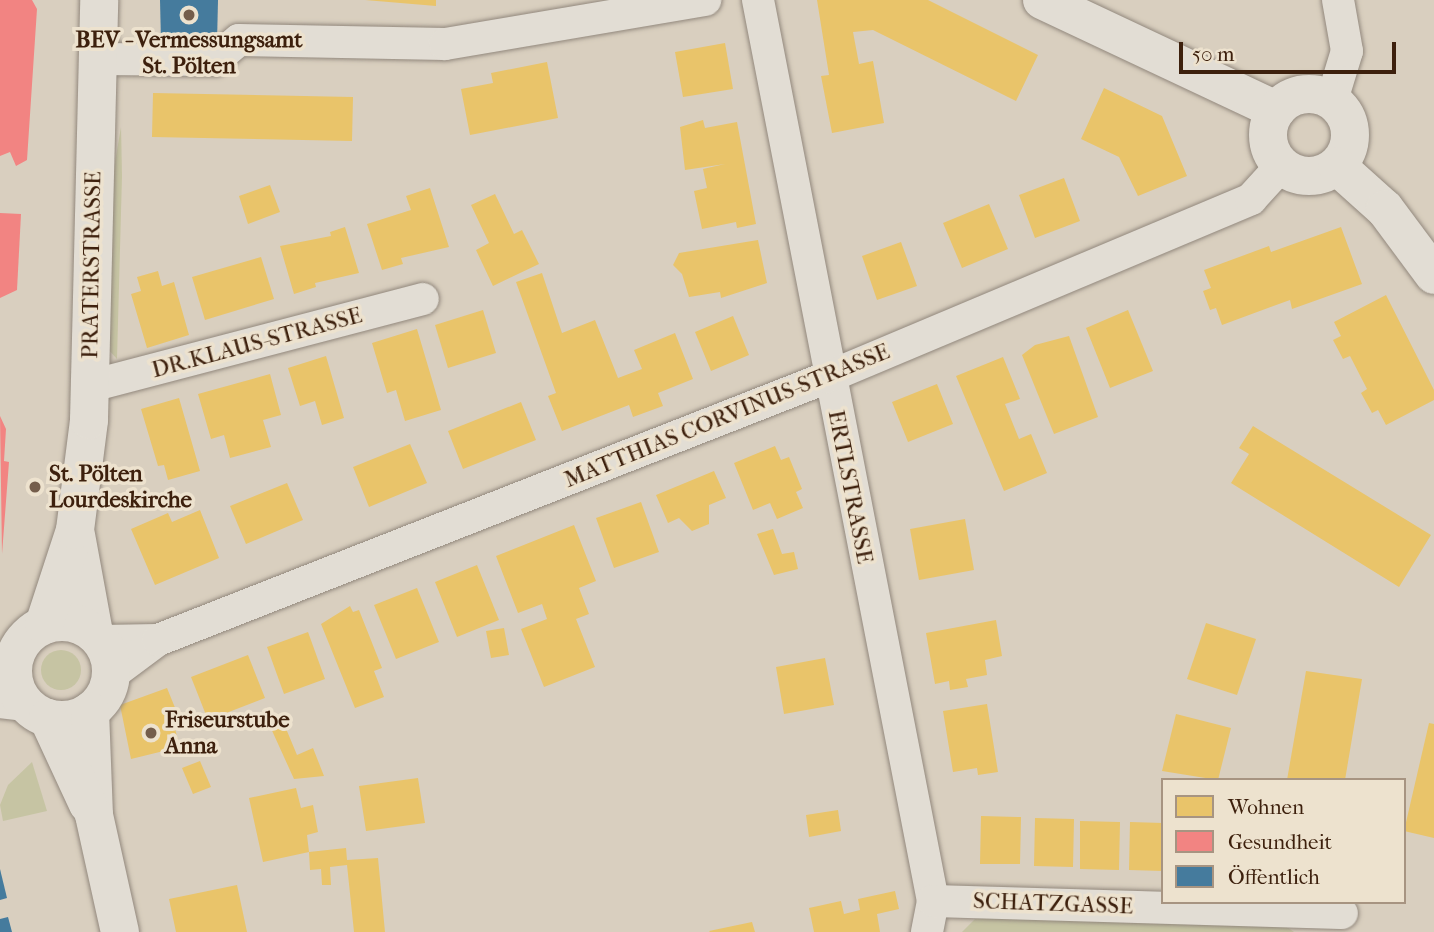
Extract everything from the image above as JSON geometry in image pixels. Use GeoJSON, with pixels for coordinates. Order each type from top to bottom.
{"type":"FeatureCollection","features":[{"type":"Feature","properties":{"kind":"main road","name":"PRATERSTRASSE"},"geometry":{"type":"LineString","coordinates":[[44,625],[75,530],[91,386],[99,0]]}},
{"type":"Feature","properties":{"kind":"main road"},"geometry":{"type":"LineString","coordinates":[[1042,0],[1276,110]]}},
{"type":"Feature","properties":{"kind":"main road"},"geometry":{"type":"LineString","coordinates":[[1303,94],[1332,100],[1342,109],[1351,132],[1350,145],[1338,166],[1309,177],[1281,166],[1274,157],[1268,133],[1276,110],[1303,94]]}},
{"type":"Feature","properties":{"kind":"main road"},"geometry":{"type":"LineString","coordinates":[[1338,166],[1385,209],[1434,275]]}},
{"type":"Feature","properties":{"kind":"main road","name":"PRATERSTRASSE"},"geometry":{"type":"LineString","coordinates":[[75,530],[102,650]]}},
{"type":"Feature","properties":{"kind":"main road"},"geometry":{"type":"LineString","coordinates":[[25,708],[70,720],[90,711],[105,696],[102,650],[75,624],[44,625],[27,636],[7,665],[25,708],[94,815]]}},
{"type":"Feature","properties":{"kind":"main road"},"geometry":{"type":"LineString","coordinates":[[90,711],[94,815],[120,932]]}},
{"type":"Feature","properties":{"kind":"street"},"geometry":{"type":"LineString","coordinates":[[98,59],[215,60],[239,40],[445,44],[705,0]]}},
{"type":"Feature","properties":{"kind":"street","name":"ERTLSTRASSE"},"geometry":{"type":"LineString","coordinates":[[758,0],[828,377],[933,901],[927,932]]}},
{"type":"Feature","properties":{"kind":"street"},"geometry":{"type":"LineString","coordinates":[[1332,100],[1347,51],[1338,0]]}},
{"type":"Feature","properties":{"kind":"street","name":"MATTHIAS CORVINUS-STRASSE"},"geometry":{"type":"LineString","coordinates":[[102,650],[158,640],[828,377],[1251,199],[1281,166]]}},
{"type":"Feature","properties":{"kind":"street","name":"DR.KLAUS-STRASSE"},"geometry":{"type":"LineString","coordinates":[[91,386],[423,299]]}},
{"type":"Feature","properties":{"kind":"street","name":"SCHATZGASSE"},"geometry":{"type":"LineString","coordinates":[[933,901],[1342,913]]}},
{"type":"Feature","properties":{"kind":"shaded area"},"geometry":{"type":"Polygon","coordinates":[[[121,127],[117,359],[106,347],[109,197],[121,127]]]}},
{"type":"Feature","properties":{"kind":"shaded area"},"geometry":{"type":"Polygon","coordinates":[[[61,650],[75,656],[81,670],[75,684],[61,690],[47,684],[41,670],[47,656],[61,650]]]}},
{"type":"Feature","properties":{"kind":"shaded area"},"geometry":{"type":"Polygon","coordinates":[[[32,762],[47,811],[3,821],[0,805],[8,785],[32,762]]]}},
{"type":"Feature","properties":{"kind":"shaded area"},"geometry":{"type":"Polygon","coordinates":[[[992,917],[1287,927],[1294,932],[962,932],[975,919],[992,917]]]}},
{"type":"Feature","properties":{"kind":"building: Wohnen"},"geometry":{"type":"Polygon","coordinates":[[[365,0],[436,0],[436,6],[365,0]]]}},
{"type":"Feature","properties":{"kind":"building: Wohnen"},"geometry":{"type":"Polygon","coordinates":[[[817,0],[928,0],[1038,55],[1016,101],[873,30],[853,32],[859,64],[873,61],[884,123],[832,133],[821,76],[829,75],[817,0]]]}},
{"type":"Feature","properties":{"kind":"building: Wohnen"},"geometry":{"type":"Polygon","coordinates":[[[725,43],[733,89],[683,97],[675,52],[725,43]]]}},
{"type":"Feature","properties":{"kind":"building: Wohnen"},"geometry":{"type":"Polygon","coordinates":[[[547,62],[558,118],[470,135],[461,89],[493,83],[491,73],[547,62]]]}},
{"type":"Feature","properties":{"kind":"building: Wohnen"},"geometry":{"type":"Polygon","coordinates":[[[1104,88],[1162,116],[1187,176],[1138,196],[1119,157],[1081,139],[1104,88]]]}},
{"type":"Feature","properties":{"kind":"building: Wohnen"},"geometry":{"type":"Polygon","coordinates":[[[153,93],[353,97],[352,141],[152,137],[153,93]]]}},
{"type":"Feature","properties":{"kind":"building: Wohnen"},"geometry":{"type":"Polygon","coordinates":[[[703,120],[705,128],[737,122],[756,224],[737,228],[736,222],[702,229],[694,191],[707,188],[703,169],[725,164],[685,170],[680,127],[703,120]]]}},
{"type":"Feature","properties":{"kind":"building: Wohnen"},"geometry":{"type":"Polygon","coordinates":[[[1064,178],[1080,221],[1035,238],[1019,195],[1064,178]]]}},
{"type":"Feature","properties":{"kind":"building: Wohnen"},"geometry":{"type":"Polygon","coordinates":[[[270,185],[280,212],[248,224],[239,196],[270,185]]]}},
{"type":"Feature","properties":{"kind":"building: Wohnen"},"geometry":{"type":"Polygon","coordinates":[[[430,188],[449,247],[401,258],[403,264],[382,270],[367,224],[411,210],[406,196],[430,188]]]}},
{"type":"Feature","properties":{"kind":"building: Wohnen"},"geometry":{"type":"Polygon","coordinates":[[[495,194],[514,234],[522,230],[539,264],[493,286],[476,250],[489,243],[471,205],[495,194]]]}},
{"type":"Feature","properties":{"kind":"building: Wohnen"},"geometry":{"type":"Polygon","coordinates":[[[989,204],[1008,249],[962,268],[943,223],[989,204]]]}},
{"type":"Feature","properties":{"kind":"building: Wohnen"},"geometry":{"type":"Polygon","coordinates":[[[345,227],[359,273],[315,283],[316,287],[294,294],[280,246],[331,236],[330,232],[345,227]]]}},
{"type":"Feature","properties":{"kind":"building: Wohnen"},"geometry":{"type":"Polygon","coordinates":[[[1341,227],[1362,284],[1292,309],[1290,300],[1222,325],[1216,308],[1210,310],[1203,291],[1211,288],[1204,270],[1269,246],[1271,252],[1341,227]]]}},
{"type":"Feature","properties":{"kind":"building: Wohnen"},"geometry":{"type":"Polygon","coordinates":[[[758,240],[767,283],[721,298],[720,292],[689,297],[682,274],[673,265],[679,253],[758,240]]]}},
{"type":"Feature","properties":{"kind":"building: Wohnen"},"geometry":{"type":"Polygon","coordinates":[[[901,242],[917,286],[877,300],[862,256],[901,242]]]}},
{"type":"Feature","properties":{"kind":"building: Wohnen"},"geometry":{"type":"Polygon","coordinates":[[[261,257],[274,299],[205,320],[192,277],[261,257]]]}},
{"type":"Feature","properties":{"kind":"building: Wohnen"},"geometry":{"type":"Polygon","coordinates":[[[158,271],[162,286],[174,282],[189,335],[147,348],[131,294],[141,291],[137,277],[158,271]]]}},
{"type":"Feature","properties":{"kind":"building: Wohnen"},"geometry":{"type":"Polygon","coordinates":[[[542,273],[562,333],[595,320],[618,378],[642,369],[634,350],[675,333],[693,379],[658,393],[663,406],[633,417],[629,405],[562,431],[548,396],[556,393],[516,282],[542,273]]]}},
{"type":"Feature","properties":{"kind":"building: Wohnen"},"geometry":{"type":"Polygon","coordinates":[[[1386,295],[1434,390],[1434,400],[1386,425],[1378,410],[1372,413],[1361,393],[1367,389],[1350,356],[1343,359],[1333,340],[1341,336],[1334,322],[1386,295]]]}},
{"type":"Feature","properties":{"kind":"building: Wohnen"},"geometry":{"type":"Polygon","coordinates":[[[483,310],[496,353],[448,368],[435,325],[483,310]]]}},
{"type":"Feature","properties":{"kind":"building: Wohnen"},"geometry":{"type":"Polygon","coordinates":[[[1128,310],[1153,371],[1110,388],[1086,328],[1128,310]]]}},
{"type":"Feature","properties":{"kind":"building: Wohnen"},"geometry":{"type":"Polygon","coordinates":[[[733,316],[749,355],[711,371],[695,332],[733,316]]]}},
{"type":"Feature","properties":{"kind":"building: Wohnen"},"geometry":{"type":"Polygon","coordinates":[[[417,329],[441,410],[405,421],[396,390],[387,393],[372,343],[417,329]]]}},
{"type":"Feature","properties":{"kind":"building: Wohnen"},"geometry":{"type":"Polygon","coordinates":[[[1069,336],[1098,417],[1054,434],[1022,355],[1035,345],[1069,336]]]}},
{"type":"Feature","properties":{"kind":"building: Wohnen"},"geometry":{"type":"Polygon","coordinates":[[[326,356],[344,418],[322,425],[315,401],[300,406],[288,368],[326,356]]]}},
{"type":"Feature","properties":{"kind":"building: Wohnen"},"geometry":{"type":"Polygon","coordinates":[[[1003,357],[1020,399],[1005,404],[1019,439],[1031,434],[1047,473],[1004,491],[956,376],[1003,357]]]}},
{"type":"Feature","properties":{"kind":"building: Wohnen"},"geometry":{"type":"Polygon","coordinates":[[[270,374],[281,415],[263,420],[271,447],[230,458],[224,435],[211,439],[198,394],[270,374]]]}},
{"type":"Feature","properties":{"kind":"building: Wohnen"},"geometry":{"type":"Polygon","coordinates":[[[937,384],[953,424],[908,442],[892,402],[937,384]]]}},
{"type":"Feature","properties":{"kind":"building: Wohnen"},"geometry":{"type":"Polygon","coordinates":[[[179,398],[200,471],[168,480],[164,465],[158,466],[141,409],[179,398]]]}},
{"type":"Feature","properties":{"kind":"building: Wohnen"},"geometry":{"type":"Polygon","coordinates":[[[521,402],[536,440],[463,469],[448,431],[521,402]]]}},
{"type":"Feature","properties":{"kind":"building: Wohnen"},"geometry":{"type":"Polygon","coordinates":[[[1253,426],[1431,535],[1399,587],[1231,483],[1249,454],[1239,448],[1253,426]]]}},
{"type":"Feature","properties":{"kind":"building: Wohnen"},"geometry":{"type":"Polygon","coordinates":[[[410,444],[427,483],[369,507],[353,467],[410,444]]]}},
{"type":"Feature","properties":{"kind":"building: Wohnen"},"geometry":{"type":"Polygon","coordinates":[[[775,446],[781,460],[789,457],[802,489],[796,492],[803,508],[777,519],[770,503],[753,510],[734,463],[775,446]]]}},
{"type":"Feature","properties":{"kind":"building: Wohnen"},"geometry":{"type":"Polygon","coordinates":[[[714,471],[726,498],[709,505],[709,524],[692,531],[679,518],[668,523],[656,495],[714,471]]]}},
{"type":"Feature","properties":{"kind":"building: Wohnen"},"geometry":{"type":"Polygon","coordinates":[[[287,483],[303,520],[246,544],[230,506],[287,483]]]}},
{"type":"Feature","properties":{"kind":"building: Wohnen"},"geometry":{"type":"Polygon","coordinates":[[[641,502],[659,552],[614,568],[596,518],[641,502]]]}},
{"type":"Feature","properties":{"kind":"building: Wohnen"},"geometry":{"type":"Polygon","coordinates":[[[200,510],[219,558],[155,585],[131,529],[168,513],[172,522],[200,510]]]}},
{"type":"Feature","properties":{"kind":"building: Wohnen"},"geometry":{"type":"Polygon","coordinates":[[[965,519],[974,570],[919,580],[910,529],[965,519]]]}},
{"type":"Feature","properties":{"kind":"building: Wohnen"},"geometry":{"type":"Polygon","coordinates":[[[574,525],[596,581],[579,588],[589,614],[576,619],[595,667],[544,687],[521,629],[547,619],[542,604],[518,613],[496,556],[574,525]]]}},
{"type":"Feature","properties":{"kind":"building: Wohnen"},"geometry":{"type":"Polygon","coordinates":[[[773,529],[782,554],[794,552],[798,569],[774,575],[757,534],[773,529]]]}},
{"type":"Feature","properties":{"kind":"building: Wohnen"},"geometry":{"type":"Polygon","coordinates":[[[477,565],[499,620],[457,637],[435,582],[477,565]]]}},
{"type":"Feature","properties":{"kind":"building: Wohnen"},"geometry":{"type":"Polygon","coordinates":[[[417,588],[439,642],[396,659],[374,605],[417,588]]]}},
{"type":"Feature","properties":{"kind":"building: Wohnen"},"geometry":{"type":"Polygon","coordinates":[[[350,606],[353,612],[359,610],[382,668],[374,671],[384,697],[355,708],[321,624],[350,606]]]}},
{"type":"Feature","properties":{"kind":"building: Wohnen"},"geometry":{"type":"Polygon","coordinates":[[[996,620],[1002,656],[985,660],[987,675],[966,679],[968,687],[950,690],[949,681],[935,684],[926,633],[996,620]]]}},
{"type":"Feature","properties":{"kind":"building: Wohnen"},"geometry":{"type":"Polygon","coordinates":[[[1206,623],[1256,639],[1237,695],[1187,679],[1206,623]]]}},
{"type":"Feature","properties":{"kind":"building: Wohnen"},"geometry":{"type":"Polygon","coordinates":[[[504,628],[509,655],[491,658],[486,631],[504,628]]]}},
{"type":"Feature","properties":{"kind":"building: Wohnen"},"geometry":{"type":"Polygon","coordinates":[[[308,632],[325,679],[284,694],[267,647],[308,632]]]}},
{"type":"Feature","properties":{"kind":"building: Wohnen"},"geometry":{"type":"Polygon","coordinates":[[[248,655],[265,698],[208,720],[191,677],[248,655]]]}},
{"type":"Feature","properties":{"kind":"building: Wohnen"},"geometry":{"type":"Polygon","coordinates":[[[825,658],[834,705],[784,714],[776,667],[825,658]]]}},
{"type":"Feature","properties":{"kind":"building: Wohnen"},"geometry":{"type":"Polygon","coordinates":[[[1306,671],[1362,679],[1345,778],[1287,778],[1306,671]]]}},
{"type":"Feature","properties":{"kind":"building: Wohnen","name":"Friseurstube Anna"},"geometry":{"type":"Polygon","coordinates":[[[167,688],[178,715],[172,718],[180,747],[131,759],[120,705],[167,688]]]}},
{"type":"Feature","properties":{"kind":"building: Wohnen"},"geometry":{"type":"Polygon","coordinates":[[[987,704],[998,772],[978,775],[977,768],[953,772],[943,711],[987,704]]]}},
{"type":"Feature","properties":{"kind":"building: Wohnen"},"geometry":{"type":"Polygon","coordinates":[[[1176,714],[1231,728],[1218,778],[1162,771],[1176,714]]]}},
{"type":"Feature","properties":{"kind":"building: Wohnen"},"geometry":{"type":"Polygon","coordinates":[[[282,719],[297,755],[313,748],[324,776],[294,779],[269,724],[282,719]]]}},
{"type":"Feature","properties":{"kind":"building: Wohnen"},"geometry":{"type":"Polygon","coordinates":[[[1429,723],[1434,724],[1434,838],[1406,831],[1429,723]]]}},
{"type":"Feature","properties":{"kind":"building: Wohnen"},"geometry":{"type":"Polygon","coordinates":[[[200,761],[211,787],[193,794],[182,768],[200,761]]]}},
{"type":"Feature","properties":{"kind":"building: Wohnen"},"geometry":{"type":"Polygon","coordinates":[[[418,778],[425,823],[366,831],[359,786],[418,778]]]}},
{"type":"Feature","properties":{"kind":"building: Wohnen"},"geometry":{"type":"Polygon","coordinates":[[[296,788],[301,808],[313,805],[318,832],[307,835],[309,852],[263,862],[249,798],[296,788]]]}},
{"type":"Feature","properties":{"kind":"building: Wohnen"},"geometry":{"type":"Polygon","coordinates":[[[838,810],[841,831],[809,837],[806,815],[838,810]]]}},
{"type":"Feature","properties":{"kind":"building: Wohnen"},"geometry":{"type":"Polygon","coordinates":[[[981,816],[1021,817],[1020,864],[980,864],[981,816]]]}},
{"type":"Feature","properties":{"kind":"building: Wohnen"},"geometry":{"type":"Polygon","coordinates":[[[1035,818],[1074,819],[1073,867],[1034,866],[1035,818]]]}},
{"type":"Feature","properties":{"kind":"building: Wohnen"},"geometry":{"type":"Polygon","coordinates":[[[1080,821],[1120,822],[1119,870],[1080,869],[1080,821]]]}},
{"type":"Feature","properties":{"kind":"building: Wohnen"},"geometry":{"type":"Polygon","coordinates":[[[1130,822],[1161,823],[1161,871],[1129,870],[1130,822]]]}},
{"type":"Feature","properties":{"kind":"building: Wohnen"},"geometry":{"type":"Polygon","coordinates":[[[346,848],[347,860],[378,858],[385,932],[354,932],[347,865],[330,867],[331,885],[322,885],[321,869],[310,870],[309,852],[346,848]]]}},
{"type":"Feature","properties":{"kind":"building: Wohnen"},"geometry":{"type":"Polygon","coordinates":[[[237,885],[247,932],[176,932],[169,899],[237,885]]]}},
{"type":"Feature","properties":{"kind":"building: Wohnen"},"geometry":{"type":"Polygon","coordinates":[[[895,891],[899,909],[877,914],[880,932],[814,932],[809,908],[841,901],[844,914],[860,910],[858,899],[895,891]]]}},
{"type":"Feature","properties":{"kind":"building: Wohnen"},"geometry":{"type":"Polygon","coordinates":[[[752,922],[755,932],[709,931],[752,922]]]}},
{"type":"Feature","properties":{"kind":"building: Gesundheit"},"geometry":{"type":"Polygon","coordinates":[[[0,0],[32,0],[37,9],[27,160],[16,166],[10,152],[0,156],[0,0]]]}},
{"type":"Feature","properties":{"kind":"building: Gesundheit"},"geometry":{"type":"Polygon","coordinates":[[[0,213],[21,214],[17,290],[0,298],[0,213]]]}},
{"type":"Feature","properties":{"kind":"building: Gesundheit"},"geometry":{"type":"Polygon","coordinates":[[[0,416],[6,429],[4,461],[9,462],[2,554],[0,416]]]}},
{"type":"Feature","properties":{"kind":"building: Öffentlich","name":"BEV - Vermessungsamt St. Pölten"},"geometry":{"type":"Polygon","coordinates":[[[160,0],[218,0],[217,43],[161,42],[160,0]]]}},
{"type":"Feature","properties":{"kind":"building: Öffentlich"},"geometry":{"type":"Polygon","coordinates":[[[0,869],[7,898],[0,900],[0,869]]]}},
{"type":"Feature","properties":{"kind":"building: Öffentlich"},"geometry":{"type":"Polygon","coordinates":[[[8,917],[12,932],[0,932],[0,919],[8,917]]]}},
{"type":"Feature","properties":{"kind":"place","name":"BEV - Vermessungsamt St. Pölten"},"geometry":{"type":"Point","coordinates":[189,15]}},
{"type":"Feature","properties":{"kind":"place","name":"St. Pölten Lourdeskirche"},"geometry":{"type":"Point","coordinates":[35,487]}},
{"type":"Feature","properties":{"kind":"place","name":"Friseurstube Anna"},"geometry":{"type":"Point","coordinates":[151,733]}}]}
